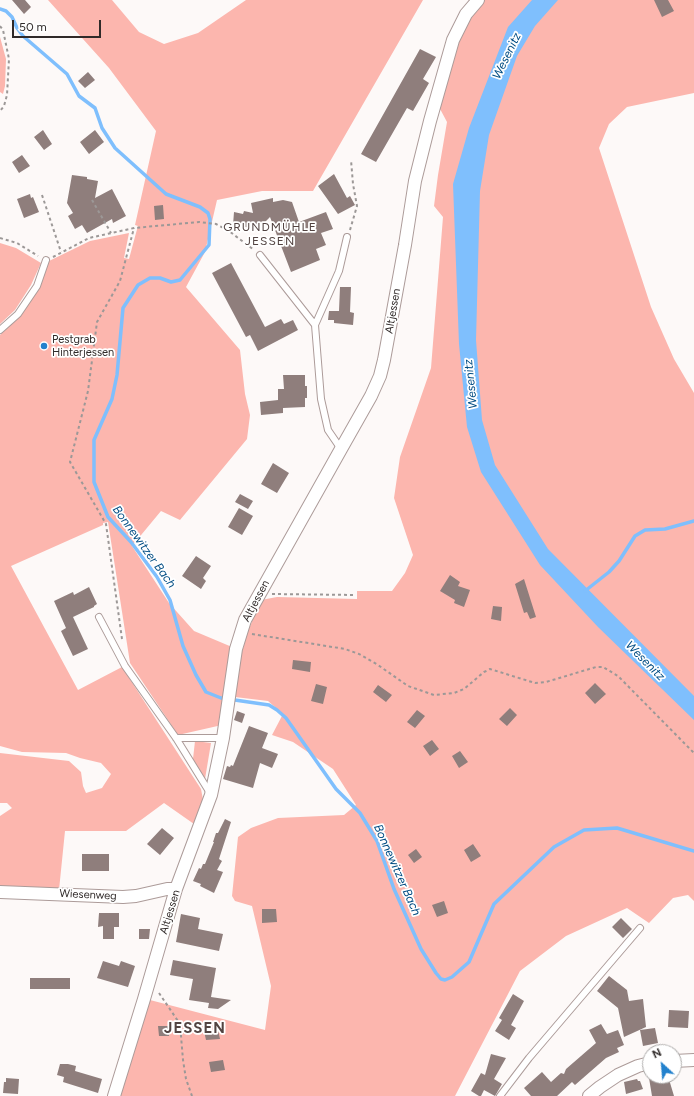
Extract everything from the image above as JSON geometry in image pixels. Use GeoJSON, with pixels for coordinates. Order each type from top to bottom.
{"type":"FeatureCollection","features":[{"type":"Feature","properties":{"kind":"street","name":"Altjessen"},"geometry":{"type":"LineString","coordinates":[[114,1096],[150,981],[176,889],[211,795],[223,738],[236,649],[244,620],[342,449],[371,396],[380,376],[405,245],[415,181],[430,122],[453,40],[466,14],[478,0]]}},
{"type":"Feature","properties":{"kind":"street","name":"Wiesenweg"},"geometry":{"type":"LineString","coordinates":[[0,892],[123,897],[176,889]]}},
{"type":"Feature","properties":{"kind":"street"},"geometry":{"type":"LineString","coordinates":[[682,1061],[694,1060]]}},
{"type":"Feature","properties":{"kind":"street"},"geometry":{"type":"LineString","coordinates":[[589,1096],[618,1075],[642,1065]]}},
{"type":"Feature","properties":{"kind":"lane"},"geometry":{"type":"LineString","coordinates":[[342,449],[328,430],[323,407],[315,325],[339,271],[347,237]]}},
{"type":"Feature","properties":{"kind":"lane"},"geometry":{"type":"LineString","coordinates":[[260,255],[315,325]]}},
{"type":"Feature","properties":{"kind":"lane"},"geometry":{"type":"LineString","coordinates":[[0,330],[18,314],[37,286],[46,260]]}},
{"type":"Feature","properties":{"kind":"lane"},"geometry":{"type":"LineString","coordinates":[[99,617],[125,666],[176,738],[211,795]]}},
{"type":"Feature","properties":{"kind":"lane"},"geometry":{"type":"LineString","coordinates":[[176,738],[223,738]]}},
{"type":"Feature","properties":{"kind":"lane"},"geometry":{"type":"LineString","coordinates":[[500,1096],[529,1058],[640,928]]}},
{"type":"Feature","properties":{"kind":"path"},"geometry":{"type":"LineString","coordinates":[[0,26],[3,30],[9,59],[7,95],[4,106],[0,111]]}},
{"type":"Feature","properties":{"kind":"path"},"geometry":{"type":"LineString","coordinates":[[347,237],[357,206],[353,184],[352,160]]}},
{"type":"Feature","properties":{"kind":"path"},"geometry":{"type":"LineString","coordinates":[[42,195],[61,252]]}},
{"type":"Feature","properties":{"kind":"path"},"geometry":{"type":"LineString","coordinates":[[92,200],[111,233]]}},
{"type":"Feature","properties":{"kind":"path"},"geometry":{"type":"LineString","coordinates":[[0,238],[16,243],[46,260],[89,238],[134,228],[199,222],[216,224],[229,231],[260,255]]}},
{"type":"Feature","properties":{"kind":"path"},"geometry":{"type":"LineString","coordinates":[[122,642],[106,524],[70,462],[88,391],[96,322],[120,281],[134,228]]}},
{"type":"Feature","properties":{"kind":"path"},"geometry":{"type":"LineString","coordinates":[[259,594],[355,595]]}},
{"type":"Feature","properties":{"kind":"path"},"geometry":{"type":"LineString","coordinates":[[241,632],[345,650],[359,654],[408,686],[434,695],[454,693],[464,689],[484,672],[490,669],[535,683],[546,682],[596,667],[603,667],[618,676],[694,753]]}},
{"type":"Feature","properties":{"kind":"path"},"geometry":{"type":"LineString","coordinates":[[150,981],[180,1024],[186,1079],[192,1096]]}},
{"type":"Feature","properties":{"kind":"shaded area"},"geometry":{"type":"Polygon","coordinates":[[[48,0],[112,0],[139,32],[164,44],[198,33],[246,0],[423,0],[313,191],[262,191],[217,200],[205,252],[186,287],[240,350],[245,394],[250,415],[247,439],[180,520],[161,511],[132,546],[169,603],[194,631],[232,647],[222,725],[178,735],[130,663],[108,522],[11,566],[78,690],[122,667],[201,789],[203,800],[194,824],[164,803],[126,831],[65,831],[59,890],[0,888],[0,816],[12,808],[7,803],[0,803],[0,753],[69,761],[81,772],[83,786],[86,793],[102,788],[111,774],[101,763],[66,753],[22,752],[0,746],[0,335],[19,317],[40,287],[49,261],[90,241],[129,233],[124,258],[129,259],[138,226],[135,225],[156,131],[109,68],[48,0]]]}},
{"type":"Feature","properties":{"kind":"shaded area"},"geometry":{"type":"Polygon","coordinates":[[[484,0],[694,0],[694,93],[627,107],[609,124],[599,148],[651,307],[674,359],[694,393],[694,901],[688,895],[673,898],[649,923],[627,908],[566,936],[520,971],[455,1096],[119,1096],[150,1000],[265,1030],[271,986],[252,906],[235,901],[232,896],[238,837],[251,828],[278,818],[344,815],[356,805],[333,769],[293,742],[272,735],[283,714],[268,701],[235,697],[242,652],[248,631],[261,600],[277,597],[357,599],[357,591],[392,591],[405,573],[413,555],[394,498],[400,457],[431,368],[443,217],[434,206],[447,122],[439,107],[457,42],[469,17],[484,0]]]}},
{"type":"Feature","properties":{"kind":"shaded area"},"geometry":{"type":"Polygon","coordinates":[[[0,37],[6,59],[5,86],[3,94],[0,92],[0,37]]]}},
{"type":"Feature","properties":{"kind":"shaded area"},"geometry":{"type":"Polygon","coordinates":[[[0,243],[16,248],[41,263],[31,285],[15,310],[0,324],[0,243]]]}},
{"type":"Feature","properties":{"kind":"shaded area"},"geometry":{"type":"Polygon","coordinates":[[[195,741],[211,743],[205,779],[193,759],[195,741]]]}},
{"type":"Feature","properties":{"kind":"water","name":"Wesenitz"},"geometry":{"type":"Polygon","coordinates":[[[532,0],[558,0],[535,26],[517,56],[489,135],[480,191],[476,340],[482,420],[495,465],[548,549],[694,696],[694,720],[598,627],[540,565],[481,472],[467,427],[459,344],[453,184],[469,128],[508,27],[532,0]]]}},
{"type":"Feature","properties":{"kind":"building"},"geometry":{"type":"Polygon","coordinates":[[[12,0],[25,0],[31,7],[24,14],[12,0]]]}},
{"type":"Feature","properties":{"kind":"building"},"geometry":{"type":"Polygon","coordinates":[[[654,0],[668,0],[674,11],[662,17],[654,0]]]}},
{"type":"Feature","properties":{"kind":"building"},"geometry":{"type":"Polygon","coordinates":[[[420,49],[436,57],[423,79],[429,83],[413,111],[407,108],[376,162],[361,154],[420,49]]]}},
{"type":"Feature","properties":{"kind":"building"},"geometry":{"type":"Polygon","coordinates":[[[88,72],[95,80],[85,88],[78,81],[88,72]]]}},
{"type":"Feature","properties":{"kind":"building"},"geometry":{"type":"Polygon","coordinates":[[[43,130],[52,144],[44,150],[34,137],[43,130]]]}},
{"type":"Feature","properties":{"kind":"building"},"geometry":{"type":"Polygon","coordinates":[[[95,130],[104,142],[89,154],[80,142],[95,130]]]}},
{"type":"Feature","properties":{"kind":"building"},"geometry":{"type":"Polygon","coordinates":[[[22,155],[30,166],[19,173],[12,162],[22,155]]]}},
{"type":"Feature","properties":{"kind":"building"},"geometry":{"type":"Polygon","coordinates":[[[334,174],[347,198],[350,196],[355,205],[338,214],[318,186],[334,174]]]}},
{"type":"Feature","properties":{"kind":"building"},"geometry":{"type":"Polygon","coordinates":[[[72,175],[87,177],[87,179],[98,181],[95,198],[112,189],[126,216],[113,223],[112,219],[87,233],[82,225],[75,229],[68,216],[73,213],[67,203],[72,175]]]}},
{"type":"Feature","properties":{"kind":"building"},"geometry":{"type":"Polygon","coordinates":[[[30,194],[31,198],[33,197],[39,212],[24,218],[17,199],[30,194]]]}},
{"type":"Feature","properties":{"kind":"building"},"geometry":{"type":"Polygon","coordinates":[[[273,198],[273,202],[283,200],[292,202],[299,222],[326,212],[333,229],[321,233],[326,245],[316,249],[320,260],[291,272],[270,217],[258,229],[233,225],[234,212],[243,214],[244,211],[253,213],[251,203],[273,198]]]}},
{"type":"Feature","properties":{"kind":"building"},"geometry":{"type":"Polygon","coordinates":[[[163,205],[164,219],[155,220],[154,206],[163,205]]]}},
{"type":"Feature","properties":{"kind":"building"},"geometry":{"type":"Polygon","coordinates":[[[231,263],[265,327],[281,319],[284,324],[293,320],[298,330],[258,351],[250,335],[246,337],[212,273],[231,263]]]}},
{"type":"Feature","properties":{"kind":"building"},"geometry":{"type":"Polygon","coordinates":[[[340,287],[351,287],[350,312],[354,313],[353,325],[334,323],[334,320],[328,320],[329,311],[339,311],[340,287]]]}},
{"type":"Feature","properties":{"kind":"building"},"geometry":{"type":"Polygon","coordinates":[[[283,375],[305,375],[307,398],[305,398],[305,407],[283,408],[283,413],[261,415],[260,402],[278,400],[278,389],[284,389],[283,375]]]}},
{"type":"Feature","properties":{"kind":"building"},"geometry":{"type":"Polygon","coordinates":[[[273,463],[289,473],[277,493],[261,484],[273,463]]]}},
{"type":"Feature","properties":{"kind":"building"},"geometry":{"type":"Polygon","coordinates":[[[240,494],[253,501],[248,509],[235,502],[240,494]]]}},
{"type":"Feature","properties":{"kind":"building"},"geometry":{"type":"Polygon","coordinates":[[[239,508],[253,516],[242,535],[228,527],[239,508]]]}},
{"type":"Feature","properties":{"kind":"building"},"geometry":{"type":"Polygon","coordinates":[[[196,556],[211,566],[203,578],[206,581],[201,589],[182,576],[196,556]]]}},
{"type":"Feature","properties":{"kind":"building"},"geometry":{"type":"Polygon","coordinates":[[[450,575],[460,582],[458,586],[470,590],[464,607],[454,603],[455,600],[440,591],[450,575]]]}},
{"type":"Feature","properties":{"kind":"building"},"geometry":{"type":"Polygon","coordinates":[[[524,579],[536,617],[530,619],[527,612],[524,613],[515,584],[524,579]]]}},
{"type":"Feature","properties":{"kind":"building"},"geometry":{"type":"Polygon","coordinates":[[[89,587],[97,604],[94,607],[73,617],[88,649],[73,656],[61,631],[66,628],[54,601],[73,592],[74,595],[89,587]]]}},
{"type":"Feature","properties":{"kind":"building"},"geometry":{"type":"Polygon","coordinates":[[[493,606],[502,607],[501,621],[491,619],[493,606]]]}},
{"type":"Feature","properties":{"kind":"building"},"geometry":{"type":"Polygon","coordinates":[[[293,660],[311,662],[310,672],[292,669],[293,660]]]}},
{"type":"Feature","properties":{"kind":"building"},"geometry":{"type":"Polygon","coordinates":[[[595,683],[606,694],[595,704],[585,693],[595,683]]]}},
{"type":"Feature","properties":{"kind":"building"},"geometry":{"type":"Polygon","coordinates":[[[316,684],[327,687],[323,704],[311,701],[316,684]]]}},
{"type":"Feature","properties":{"kind":"building"},"geometry":{"type":"Polygon","coordinates":[[[378,685],[392,695],[386,702],[373,692],[378,685]]]}},
{"type":"Feature","properties":{"kind":"building"},"geometry":{"type":"Polygon","coordinates":[[[510,708],[517,715],[507,726],[499,719],[510,708]]]}},
{"type":"Feature","properties":{"kind":"building"},"geometry":{"type":"Polygon","coordinates":[[[417,710],[425,716],[415,728],[407,722],[417,710]]]}},
{"type":"Feature","properties":{"kind":"building"},"geometry":{"type":"Polygon","coordinates":[[[237,711],[245,714],[242,723],[234,720],[237,711]]]}},
{"type":"Feature","properties":{"kind":"building"},"geometry":{"type":"Polygon","coordinates":[[[249,726],[268,733],[262,748],[278,754],[272,768],[260,763],[253,788],[223,779],[227,766],[233,766],[249,726]]]}},
{"type":"Feature","properties":{"kind":"building"},"geometry":{"type":"Polygon","coordinates":[[[432,740],[439,749],[430,756],[423,746],[432,740]]]}},
{"type":"Feature","properties":{"kind":"building"},"geometry":{"type":"Polygon","coordinates":[[[460,751],[468,762],[459,768],[452,756],[460,751]]]}},
{"type":"Feature","properties":{"kind":"building"},"geometry":{"type":"Polygon","coordinates":[[[225,819],[231,822],[219,859],[222,861],[217,870],[223,872],[214,893],[200,886],[201,884],[193,881],[199,868],[201,869],[203,864],[205,864],[216,833],[218,833],[225,819]]]}},
{"type":"Feature","properties":{"kind":"building"},"geometry":{"type":"Polygon","coordinates":[[[162,828],[174,838],[160,855],[147,844],[162,828]]]}},
{"type":"Feature","properties":{"kind":"building"},"geometry":{"type":"Polygon","coordinates":[[[473,844],[481,856],[471,862],[464,850],[473,844]]]}},
{"type":"Feature","properties":{"kind":"building"},"geometry":{"type":"Polygon","coordinates":[[[416,849],[422,857],[414,863],[408,855],[416,849]]]}},
{"type":"Feature","properties":{"kind":"building"},"geometry":{"type":"Polygon","coordinates":[[[82,854],[109,854],[109,871],[82,871],[82,854]]]}},
{"type":"Feature","properties":{"kind":"building"},"geometry":{"type":"Polygon","coordinates":[[[444,901],[448,913],[437,917],[432,905],[444,901]]]}},
{"type":"Feature","properties":{"kind":"building"},"geometry":{"type":"Polygon","coordinates":[[[262,909],[276,909],[277,922],[262,923],[262,909]]]}},
{"type":"Feature","properties":{"kind":"building"},"geometry":{"type":"Polygon","coordinates":[[[99,913],[119,913],[119,927],[114,927],[114,939],[103,939],[103,926],[98,927],[99,913]]]}},
{"type":"Feature","properties":{"kind":"building"},"geometry":{"type":"Polygon","coordinates":[[[181,914],[200,918],[198,929],[223,934],[219,951],[176,942],[181,914]]]}},
{"type":"Feature","properties":{"kind":"building"},"geometry":{"type":"Polygon","coordinates":[[[621,918],[632,929],[623,938],[612,927],[621,918]]]}},
{"type":"Feature","properties":{"kind":"building"},"geometry":{"type":"Polygon","coordinates":[[[139,929],[150,929],[149,939],[139,939],[139,929]]]}},
{"type":"Feature","properties":{"kind":"building"},"geometry":{"type":"Polygon","coordinates":[[[173,960],[216,968],[211,997],[231,1000],[218,1009],[208,1008],[209,1003],[189,1000],[193,979],[170,975],[173,960]]]}},
{"type":"Feature","properties":{"kind":"building"},"geometry":{"type":"Polygon","coordinates":[[[103,961],[119,966],[121,961],[135,966],[128,987],[97,978],[103,961]]]}},
{"type":"Feature","properties":{"kind":"building"},"geometry":{"type":"Polygon","coordinates":[[[609,976],[627,990],[629,1001],[643,999],[646,1027],[624,1037],[618,1008],[597,991],[609,976]]]}},
{"type":"Feature","properties":{"kind":"building"},"geometry":{"type":"Polygon","coordinates":[[[30,978],[70,978],[70,989],[30,989],[30,978]]]}},
{"type":"Feature","properties":{"kind":"building"},"geometry":{"type":"Polygon","coordinates":[[[513,994],[524,1001],[511,1025],[516,1028],[509,1040],[495,1031],[502,1020],[499,1018],[513,994]]]}},
{"type":"Feature","properties":{"kind":"building"},"geometry":{"type":"Polygon","coordinates":[[[669,1010],[689,1011],[688,1028],[668,1027],[669,1010]]]}},
{"type":"Feature","properties":{"kind":"building"},"geometry":{"type":"Polygon","coordinates":[[[601,1024],[607,1034],[618,1030],[624,1045],[617,1048],[619,1052],[606,1058],[575,1085],[572,1082],[557,1096],[531,1096],[524,1088],[542,1072],[551,1082],[561,1073],[564,1074],[566,1069],[596,1043],[589,1030],[601,1024]]]}},
{"type":"Feature","properties":{"kind":"building"},"geometry":{"type":"Polygon","coordinates":[[[158,1026],[170,1026],[169,1036],[159,1036],[158,1026]]]}},
{"type":"Feature","properties":{"kind":"building"},"geometry":{"type":"Polygon","coordinates":[[[655,1028],[658,1043],[643,1044],[640,1030],[655,1028]]]}},
{"type":"Feature","properties":{"kind":"building"},"geometry":{"type":"Polygon","coordinates":[[[218,1030],[220,1039],[206,1040],[204,1031],[218,1030]]]}},
{"type":"Feature","properties":{"kind":"building"},"geometry":{"type":"Polygon","coordinates":[[[491,1054],[506,1058],[494,1079],[502,1084],[495,1096],[484,1090],[481,1096],[479,1096],[471,1091],[481,1073],[485,1075],[491,1054]]]}},
{"type":"Feature","properties":{"kind":"building"},"geometry":{"type":"Polygon","coordinates":[[[223,1060],[225,1070],[211,1072],[209,1062],[223,1060]]]}},
{"type":"Feature","properties":{"kind":"building"},"geometry":{"type":"Polygon","coordinates":[[[60,1064],[76,1066],[75,1071],[102,1079],[98,1093],[63,1082],[64,1077],[57,1075],[60,1064]]]}},
{"type":"Feature","properties":{"kind":"building"},"geometry":{"type":"Polygon","coordinates":[[[6,1078],[19,1079],[18,1094],[3,1093],[6,1078]]]}},
{"type":"Feature","properties":{"kind":"building"},"geometry":{"type":"Polygon","coordinates":[[[637,1079],[640,1081],[643,1089],[626,1094],[624,1082],[637,1079]]]}},
{"type":"Feature","properties":{"kind":"building"},"geometry":{"type":"Polygon","coordinates":[[[650,1084],[670,1084],[674,1096],[652,1096],[650,1084]]]}},
{"type":"Feature","properties":{"kind":"waterway","name":"Bonnewitzer Bach"},"geometry":{"type":"LineString","coordinates":[[0,9],[6,11],[12,17],[23,36],[67,74],[79,96],[95,108],[102,128],[115,148],[166,194],[200,207],[208,213],[210,219],[209,245],[180,280],[171,282],[160,278],[150,278],[138,285],[123,308],[117,375],[112,399],[94,440],[94,482],[108,517],[131,542],[157,577],[170,600],[183,646],[196,675],[206,692],[221,698],[269,705],[277,710],[286,718],[336,789],[360,813],[377,841],[394,889],[421,949],[436,973],[441,979],[445,980],[452,977],[469,962],[494,904],[554,847],[584,830],[617,828],[694,851]]}},
{"type":"Feature","properties":{"kind":"waterway"},"geometry":{"type":"LineString","coordinates":[[585,591],[609,572],[619,561],[635,536],[645,530],[665,529],[694,521]]}},
{"type":"Feature","properties":{"kind":"place","name":"Pestgrab Hinterjessen"},"geometry":{"type":"Point","coordinates":[44,346]}},
{"type":"Feature","properties":{"kind":"district","name":"GRUNDMÜHLE JESSEN"},"geometry":{"type":"Point","coordinates":[270,234]}},
{"type":"Feature","properties":{"kind":"district","name":"JESSEN"},"geometry":{"type":"Point","coordinates":[195,1029]}}]}
